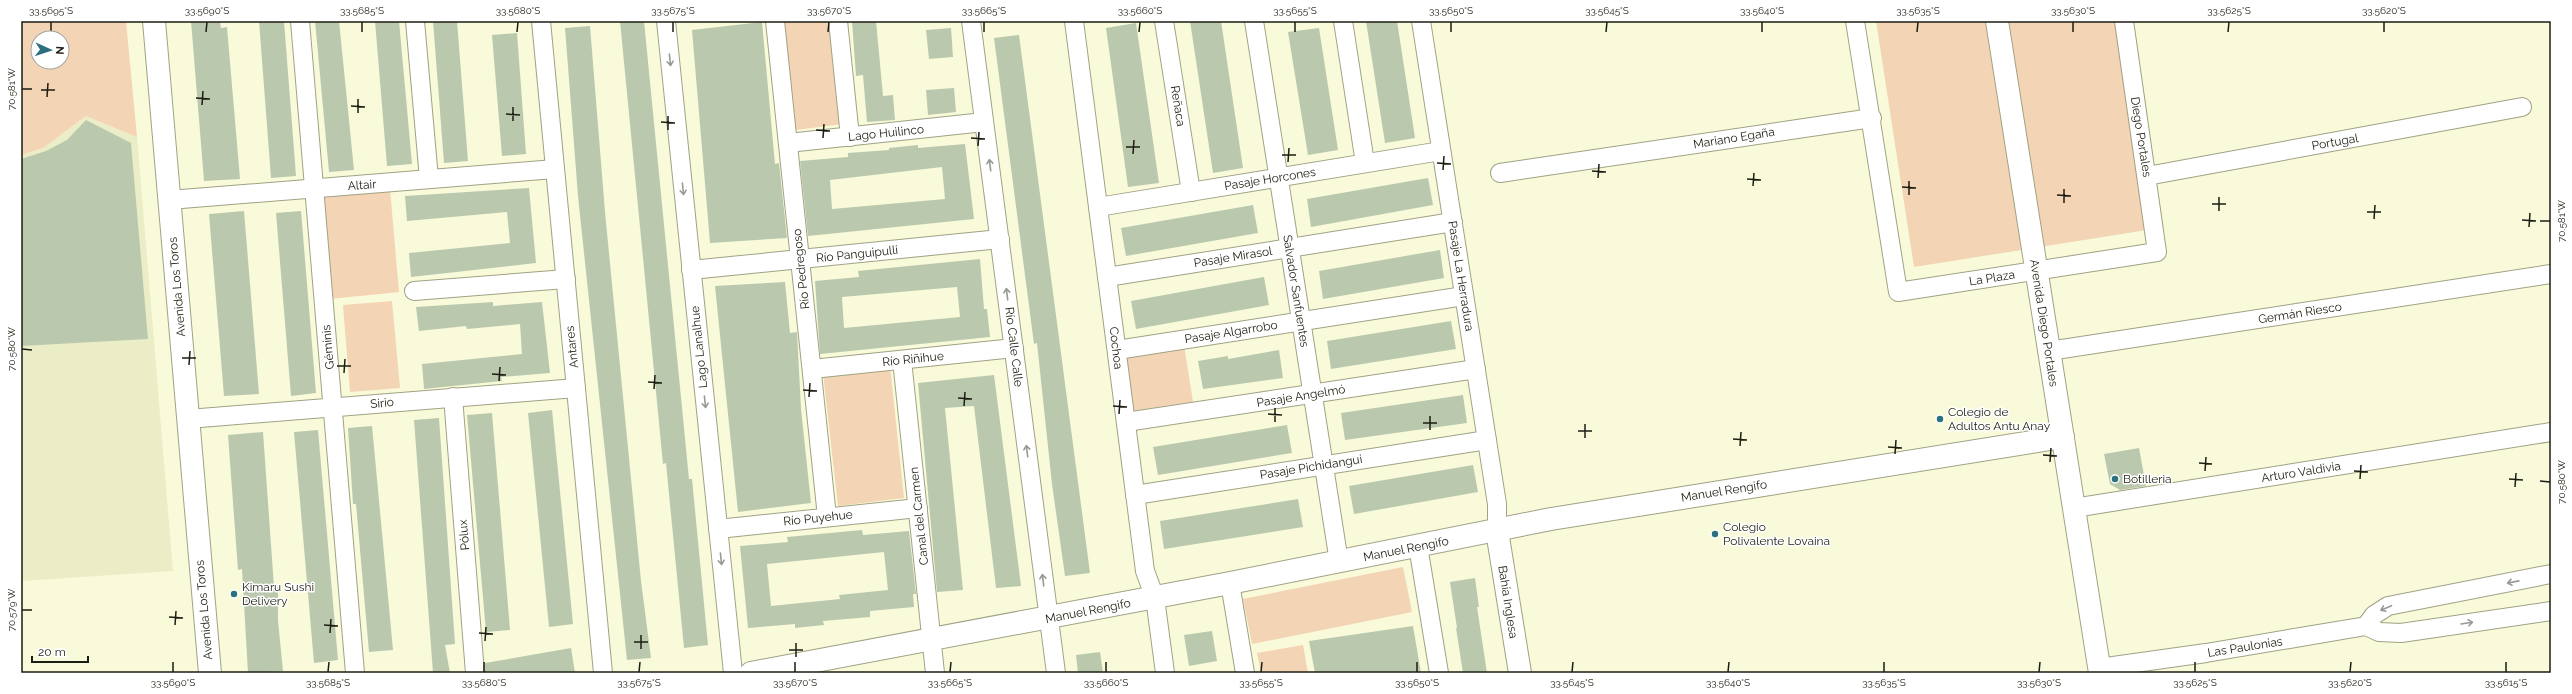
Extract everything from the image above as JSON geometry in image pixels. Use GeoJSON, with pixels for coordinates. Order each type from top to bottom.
{"type":"FeatureCollection","features":[{"type":"Feature","properties":{"kind":"street","name":"Avenida Los Toros"},"geometry":{"type":"LineString","coordinates":[[154,21],[210,673]]}},
{"type":"Feature","properties":{"kind":"street","name":"Géminis"},"geometry":{"type":"LineString","coordinates":[[300,21],[355,673]]}},
{"type":"Feature","properties":{"kind":"street"},"geometry":{"type":"LineString","coordinates":[[415,21],[429,179]]}},
{"type":"Feature","properties":{"kind":"street","name":"Antares"},"geometry":{"type":"LineString","coordinates":[[541,21],[603,673]]}},
{"type":"Feature","properties":{"kind":"street","name":"Lago Lanalhue"},"geometry":{"type":"LineString","coordinates":[[666,21],[733,673]]}},
{"type":"Feature","properties":{"kind":"street","name":"Río Pedregoso"},"geometry":{"type":"LineString","coordinates":[[775,21],[827,517]]}},
{"type":"Feature","properties":{"kind":"street"},"geometry":{"type":"LineString","coordinates":[[838,21],[850,136]]}},
{"type":"Feature","properties":{"kind":"street","name":"Río Calle Calle"},"geometry":{"type":"LineString","coordinates":[[971,21],[1056,673]]}},
{"type":"Feature","properties":{"kind":"street","name":"Cochoa"},"geometry":{"type":"LineString","coordinates":[[1074,21],[1145,571],[1155,598],[1165,673]]}},
{"type":"Feature","properties":{"kind":"street","name":"Reñaca"},"geometry":{"type":"LineString","coordinates":[[1164,21],[1191,192]]}},
{"type":"Feature","properties":{"kind":"street","name":"Salvador Sanfuentes"},"geometry":{"type":"LineString","coordinates":[[1254,21],[1339,562]]}},
{"type":"Feature","properties":{"kind":"street"},"geometry":{"type":"LineString","coordinates":[[1343,21],[1365,163]]}},
{"type":"Feature","properties":{"kind":"street","name":"Pasaje La Herradura"},"geometry":{"type":"LineString","coordinates":[[1421,21],[1497,504],[1496,531]]}},
{"type":"Feature","properties":{"kind":"street"},"geometry":{"type":"LineString","coordinates":[[1855,21],[1872,118]]}},
{"type":"Feature","properties":{"kind":"street","name":"Avenida Diego Portales"},"geometry":{"type":"LineString","coordinates":[[1996,21],[2099,670]]}},
{"type":"Feature","properties":{"kind":"street","name":"Diego Portales"},"geometry":{"type":"LineString","coordinates":[[2124,21],[2157,252]]}},
{"type":"Feature","properties":{"kind":"street","name":"Portugal"},"geometry":{"type":"LineString","coordinates":[[2147,176],[2522,107]]}},
{"type":"Feature","properties":{"kind":"street","name":"Mariano Egaña"},"geometry":{"type":"LineString","coordinates":[[1500,173],[1872,118]]}},
{"type":"Feature","properties":{"kind":"street","name":"La Plaza"},"geometry":{"type":"LineString","coordinates":[[1872,118],[1898,292],[2157,252]]}},
{"type":"Feature","properties":{"kind":"street","name":"Lago Huilinco"},"geometry":{"type":"LineString","coordinates":[[788,143],[984,122]]}},
{"type":"Feature","properties":{"kind":"street","name":"Pasaje Horcones"},"geometry":{"type":"LineString","coordinates":[[1098,207],[1442,151]]}},
{"type":"Feature","properties":{"kind":"street","name":"Altair"},"geometry":{"type":"LineString","coordinates":[[169,200],[555,169]]}},
{"type":"Feature","properties":{"kind":"street","name":"Pasaje Mirasol"},"geometry":{"type":"LineString","coordinates":[[1107,277],[1453,222]]}},
{"type":"Feature","properties":{"kind":"street","name":"Río Panguipulli"},"geometry":{"type":"LineString","coordinates":[[692,270],[1000,239]]}},
{"type":"Feature","properties":{"kind":"street","name":"Germán Riesco"},"geometry":{"type":"LineString","coordinates":[[2049,351],[2551,274]]}},
{"type":"Feature","properties":{"kind":"street"},"geometry":{"type":"LineString","coordinates":[[414,291],[566,279]]}},
{"type":"Feature","properties":{"kind":"street","name":"Pasaje Algarrobo"},"geometry":{"type":"LineString","coordinates":[[1117,350],[1464,296]]}},
{"type":"Feature","properties":{"kind":"street","name":"Río Riñihue"},"geometry":{"type":"LineString","coordinates":[[812,369],[1014,348]]}},
{"type":"Feature","properties":{"kind":"street","name":"Canal del Carmen"},"geometry":{"type":"LineString","coordinates":[[902,360],[935,673]]}},
{"type":"Feature","properties":{"kind":"street","name":"Pasaje Angelmó"},"geometry":{"type":"LineString","coordinates":[[1126,422],[1476,369]]}},
{"type":"Feature","properties":{"kind":"street","name":"Sirio"},"geometry":{"type":"LineString","coordinates":[[188,419],[576,388]]}},
{"type":"Feature","properties":{"kind":"street","name":"Pólux"},"geometry":{"type":"LineString","coordinates":[[453,398],[475,673]]}},
{"type":"Feature","properties":{"kind":"street","name":"Arturo Valdivia"},"geometry":{"type":"LineString","coordinates":[[2074,508],[2551,432]]}},
{"type":"Feature","properties":{"kind":"street","name":"Manuel Rengifo"},"geometry":{"type":"LineString","coordinates":[[751,673],[1155,598],[1551,519],[2063,437]]}},
{"type":"Feature","properties":{"kind":"street","name":"Pasaje Pichidangui"},"geometry":{"type":"LineString","coordinates":[[1135,495],[1487,440]]}},
{"type":"Feature","properties":{"kind":"street","name":"Río Puyehue"},"geometry":{"type":"LineString","coordinates":[[718,529],[918,508]]}},
{"type":"Feature","properties":{"kind":"street","name":"Bahía Inglesa"},"geometry":{"type":"LineString","coordinates":[[1496,531],[1520,673]]}},
{"type":"Feature","properties":{"kind":"street"},"geometry":{"type":"LineString","coordinates":[[1418,546],[1439,673]]}},
{"type":"Feature","properties":{"kind":"street"},"geometry":{"type":"LineString","coordinates":[[2366,626],[2374,615],[2388,606],[2551,574]]}},
{"type":"Feature","properties":{"kind":"street"},"geometry":{"type":"LineString","coordinates":[[1230,583],[1245,673]]}},
{"type":"Feature","properties":{"kind":"street","name":"Las Paulonias"},"geometry":{"type":"LineString","coordinates":[[2099,670],[2366,626],[2379,632],[2401,633],[2551,611]]}},
{"type":"Feature","properties":{"kind":"shaded area"},"geometry":{"type":"Polygon","coordinates":[[[21,21],[126,21],[137,137],[86,116],[43,148],[21,155],[21,21]]]}},
{"type":"Feature","properties":{"kind":"shaded area"},"geometry":{"type":"Polygon","coordinates":[[[784,21],[832,21],[843,124],[796,130],[784,21]]]}},
{"type":"Feature","properties":{"kind":"shaded area"},"geometry":{"type":"Polygon","coordinates":[[[1876,21],[2115,21],[2147,230],[1914,267],[1876,21]]]}},
{"type":"Feature","properties":{"kind":"shaded area"},"geometry":{"type":"Polygon","coordinates":[[[86,116],[137,137],[173,571],[21,581],[21,155],[43,148],[86,116]]]}},
{"type":"Feature","properties":{"kind":"shaded area"},"geometry":{"type":"Polygon","coordinates":[[[390,189],[399,292],[330,299],[321,196],[390,189]]]}},
{"type":"Feature","properties":{"kind":"shaded area"},"geometry":{"type":"Polygon","coordinates":[[[392,301],[400,388],[350,392],[343,305],[392,301]]]}},
{"type":"Feature","properties":{"kind":"shaded area"},"geometry":{"type":"Polygon","coordinates":[[[1184,345],[1193,402],[1132,411],[1124,354],[1184,345]]]}},
{"type":"Feature","properties":{"kind":"shaded area"},"geometry":{"type":"Polygon","coordinates":[[[890,366],[904,498],[838,506],[823,373],[890,366]]]}},
{"type":"Feature","properties":{"kind":"shaded area"},"geometry":{"type":"Polygon","coordinates":[[[1403,567],[1412,612],[1252,644],[1243,599],[1403,567]]]}},
{"type":"Feature","properties":{"kind":"shaded area"},"geometry":{"type":"Polygon","coordinates":[[[1303,645],[1308,673],[1261,673],[1257,653],[1303,645]]]}},
{"type":"Feature","properties":{"kind":"building"},"geometry":{"type":"Polygon","coordinates":[[[191,21],[220,21],[221,28],[227,27],[240,179],[204,181],[191,21]]]}},
{"type":"Feature","properties":{"kind":"building"},"geometry":{"type":"Polygon","coordinates":[[[259,21],[284,21],[296,176],[271,178],[259,21]]]}},
{"type":"Feature","properties":{"kind":"building"},"geometry":{"type":"Polygon","coordinates":[[[315,21],[339,21],[354,170],[329,172],[315,21]]]}},
{"type":"Feature","properties":{"kind":"building"},"geometry":{"type":"Polygon","coordinates":[[[375,21],[399,21],[412,164],[387,166],[375,21]]]}},
{"type":"Feature","properties":{"kind":"building"},"geometry":{"type":"Polygon","coordinates":[[[433,21],[457,21],[468,161],[444,163],[433,21]]]}},
{"type":"Feature","properties":{"kind":"building"},"geometry":{"type":"Polygon","coordinates":[[[620,21],[644,21],[689,479],[692,479],[708,645],[684,648],[666,463],[663,464],[620,21]]]}},
{"type":"Feature","properties":{"kind":"building"},"geometry":{"type":"Polygon","coordinates":[[[852,21],[876,21],[883,96],[893,95],[895,120],[867,122],[863,75],[856,76],[852,21]]]}},
{"type":"Feature","properties":{"kind":"building"},"geometry":{"type":"Polygon","coordinates":[[[1190,21],[1221,21],[1243,168],[1213,173],[1190,21]]]}},
{"type":"Feature","properties":{"kind":"building"},"geometry":{"type":"Polygon","coordinates":[[[1366,21],[1397,21],[1415,138],[1385,143],[1366,21]]]}},
{"type":"Feature","properties":{"kind":"building"},"geometry":{"type":"Polygon","coordinates":[[[762,22],[775,164],[779,163],[787,238],[710,243],[692,30],[762,22]]]}},
{"type":"Feature","properties":{"kind":"building"},"geometry":{"type":"Polygon","coordinates":[[[1136,23],[1159,183],[1128,187],[1106,28],[1136,23]]]}},
{"type":"Feature","properties":{"kind":"building"},"geometry":{"type":"Polygon","coordinates":[[[590,26],[605,212],[641,581],[651,658],[627,660],[578,196],[565,28],[590,26]]]}},
{"type":"Feature","properties":{"kind":"building"},"geometry":{"type":"Polygon","coordinates":[[[951,28],[953,57],[929,59],[926,30],[951,28]]]}},
{"type":"Feature","properties":{"kind":"building"},"geometry":{"type":"Polygon","coordinates":[[[1319,28],[1338,150],[1308,155],[1288,32],[1319,28]]]}},
{"type":"Feature","properties":{"kind":"building"},"geometry":{"type":"Polygon","coordinates":[[[517,33],[526,154],[502,156],[492,35],[517,33]]]}},
{"type":"Feature","properties":{"kind":"building"},"geometry":{"type":"Polygon","coordinates":[[[1019,35],[1090,573],[1065,576],[1052,484],[1037,343],[1034,344],[994,38],[1019,35]]]}},
{"type":"Feature","properties":{"kind":"building"},"geometry":{"type":"Polygon","coordinates":[[[954,88],[956,112],[928,115],[926,90],[954,88]]]}},
{"type":"Feature","properties":{"kind":"building"},"geometry":{"type":"Polygon","coordinates":[[[86,120],[131,143],[148,339],[21,346],[21,159],[46,151],[67,140],[86,120]]]}},
{"type":"Feature","properties":{"kind":"building"},"geometry":{"type":"Polygon","coordinates":[[[965,144],[974,219],[808,236],[800,161],[848,157],[848,153],[889,150],[889,148],[918,145],[918,148],[965,144]],[[942,167],[830,180],[832,209],[945,199],[942,167]]]}},
{"type":"Feature","properties":{"kind":"building"},"geometry":{"type":"Polygon","coordinates":[[[1428,178],[1433,205],[1311,227],[1307,199],[1428,178]]]}},
{"type":"Feature","properties":{"kind":"building"},"geometry":{"type":"Polygon","coordinates":[[[529,188],[536,263],[411,277],[409,253],[510,243],[507,212],[407,221],[405,196],[529,188]]]}},
{"type":"Feature","properties":{"kind":"building"},"geometry":{"type":"Polygon","coordinates":[[[1253,205],[1258,233],[1126,256],[1121,228],[1253,205]]]}},
{"type":"Feature","properties":{"kind":"building"},"geometry":{"type":"Polygon","coordinates":[[[244,211],[259,394],[224,396],[209,214],[244,211]]]}},
{"type":"Feature","properties":{"kind":"building"},"geometry":{"type":"Polygon","coordinates":[[[301,211],[316,393],[291,396],[276,213],[301,211]]]}},
{"type":"Feature","properties":{"kind":"building"},"geometry":{"type":"Polygon","coordinates":[[[1440,250],[1444,278],[1323,299],[1319,271],[1440,250]]]}},
{"type":"Feature","properties":{"kind":"building"},"geometry":{"type":"Polygon","coordinates":[[[980,259],[984,309],[987,309],[990,337],[820,354],[815,281],[859,277],[858,271],[980,259]],[[957,287],[842,297],[844,328],[960,317],[957,287]]]}},
{"type":"Feature","properties":{"kind":"building"},"geometry":{"type":"Polygon","coordinates":[[[1264,277],[1269,305],[1136,329],[1131,301],[1264,277]]]}},
{"type":"Feature","properties":{"kind":"building"},"geometry":{"type":"Polygon","coordinates":[[[785,282],[790,333],[797,332],[801,409],[811,503],[738,512],[715,286],[785,282]]]}},
{"type":"Feature","properties":{"kind":"building"},"geometry":{"type":"Polygon","coordinates":[[[493,302],[493,306],[542,302],[550,373],[501,377],[502,381],[424,389],[422,364],[522,354],[520,324],[467,329],[466,326],[419,331],[416,307],[493,302]]]}},
{"type":"Feature","properties":{"kind":"building"},"geometry":{"type":"Polygon","coordinates":[[[1451,321],[1456,349],[1331,369],[1327,341],[1451,321]]]}},
{"type":"Feature","properties":{"kind":"building"},"geometry":{"type":"Polygon","coordinates":[[[1279,350],[1283,378],[1203,389],[1198,361],[1228,356],[1228,359],[1279,350]]]}},
{"type":"Feature","properties":{"kind":"building"},"geometry":{"type":"Polygon","coordinates":[[[994,375],[1021,586],[996,588],[974,406],[945,408],[963,590],[937,592],[918,383],[994,375]]]}},
{"type":"Feature","properties":{"kind":"building"},"geometry":{"type":"Polygon","coordinates":[[[1463,395],[1467,423],[1345,440],[1341,413],[1463,395]]]}},
{"type":"Feature","properties":{"kind":"building"},"geometry":{"type":"Polygon","coordinates":[[[552,410],[573,624],[549,627],[528,413],[552,410]]]}},
{"type":"Feature","properties":{"kind":"building"},"geometry":{"type":"Polygon","coordinates":[[[492,413],[510,630],[486,632],[467,415],[492,413]]]}},
{"type":"Feature","properties":{"kind":"building"},"geometry":{"type":"Polygon","coordinates":[[[439,418],[455,644],[445,645],[450,673],[433,673],[414,420],[439,418]]]}},
{"type":"Feature","properties":{"kind":"building"},"geometry":{"type":"Polygon","coordinates":[[[1287,425],[1292,453],[1158,475],[1153,447],[1287,425]]]}},
{"type":"Feature","properties":{"kind":"building"},"geometry":{"type":"Polygon","coordinates":[[[372,426],[393,650],[369,652],[356,504],[353,504],[348,428],[372,426]]]}},
{"type":"Feature","properties":{"kind":"building"},"geometry":{"type":"Polygon","coordinates":[[[318,430],[338,660],[314,663],[294,432],[318,430]]]}},
{"type":"Feature","properties":{"kind":"building"},"geometry":{"type":"Polygon","coordinates":[[[263,432],[274,587],[278,587],[278,621],[283,671],[248,673],[242,569],[238,570],[228,435],[263,432]]]}},
{"type":"Feature","properties":{"kind":"building"},"geometry":{"type":"Polygon","coordinates":[[[2139,448],[2146,486],[2120,490],[2110,484],[2104,454],[2139,448]]]}},
{"type":"Feature","properties":{"kind":"building"},"geometry":{"type":"Polygon","coordinates":[[[1473,465],[1478,492],[1354,514],[1349,486],[1473,465]]]}},
{"type":"Feature","properties":{"kind":"building"},"geometry":{"type":"Polygon","coordinates":[[[1298,499],[1303,527],[1164,549],[1160,521],[1298,499]]]}},
{"type":"Feature","properties":{"kind":"building"},"geometry":{"type":"Polygon","coordinates":[[[862,530],[863,535],[909,531],[916,594],[913,594],[914,607],[870,611],[870,617],[823,621],[824,625],[795,628],[795,624],[748,628],[740,546],[788,542],[787,537],[862,530]],[[884,552],[767,564],[771,606],[840,599],[839,595],[888,590],[884,552]]]}},
{"type":"Feature","properties":{"kind":"building"},"geometry":{"type":"Polygon","coordinates":[[[1475,578],[1479,607],[1477,607],[1487,673],[1463,673],[1450,582],[1475,578]]]}},
{"type":"Feature","properties":{"kind":"building"},"geometry":{"type":"Polygon","coordinates":[[[1413,626],[1421,673],[1315,673],[1309,641],[1413,626]]]}},
{"type":"Feature","properties":{"kind":"building"},"geometry":{"type":"Polygon","coordinates":[[[1212,631],[1217,661],[1189,666],[1184,635],[1212,631]]]}},
{"type":"Feature","properties":{"kind":"building"},"geometry":{"type":"Polygon","coordinates":[[[571,648],[575,673],[485,673],[485,663],[571,648]]]}},
{"type":"Feature","properties":{"kind":"building"},"geometry":{"type":"Polygon","coordinates":[[[1100,652],[1103,673],[1078,673],[1076,655],[1100,652]]]}},
{"type":"Feature","properties":{"kind":"place","name":"Colegio de Adultos Antu Anay"},"geometry":{"type":"Point","coordinates":[1940,419]}},
{"type":"Feature","properties":{"kind":"place","name":"Botilleria"},"geometry":{"type":"Point","coordinates":[2115,479]}},
{"type":"Feature","properties":{"kind":"place","name":"Colegio Polivalente Lovaina"},"geometry":{"type":"Point","coordinates":[1715,534]}},
{"type":"Feature","properties":{"kind":"place","name":"Kimaru Sushi Delivery"},"geometry":{"type":"Point","coordinates":[234,594]}}]}
